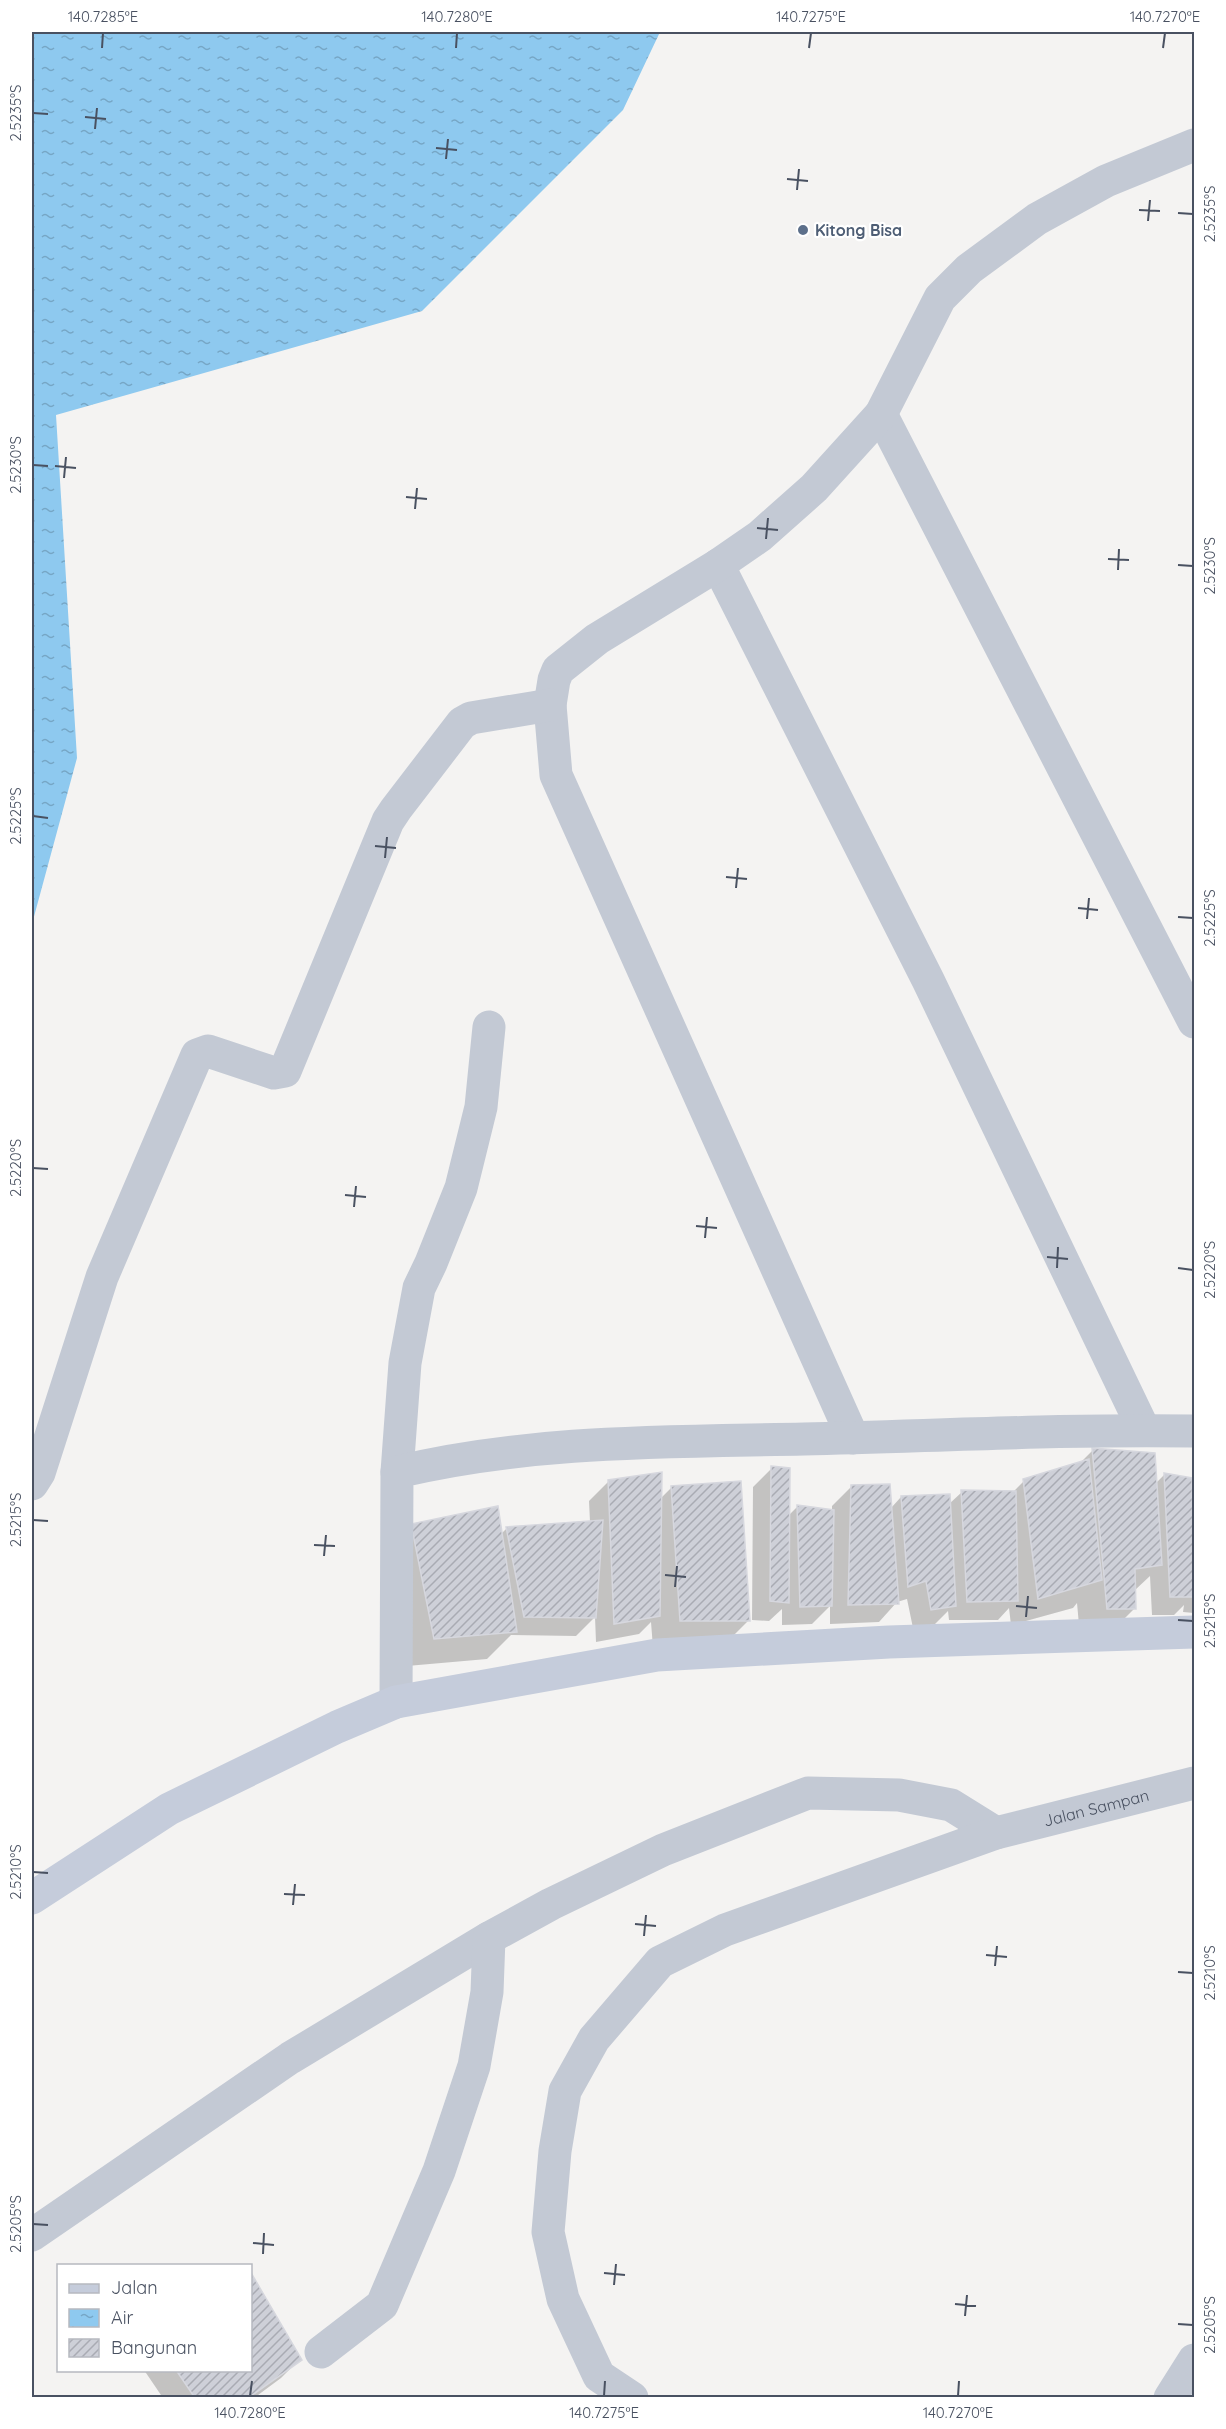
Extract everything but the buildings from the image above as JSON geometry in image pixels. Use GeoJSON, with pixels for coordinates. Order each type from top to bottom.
{"type":"FeatureCollection","features":[{"type":"Feature","properties":{"kind":"street"},"geometry":{"type":"LineString","coordinates":[[853,1438],[555,775],[550,705],[554,680],[558,670],[597,639],[718,565],[760,536],[814,488],[881,414],[940,298],[969,269],[1037,219],[1106,181],[1194,145]]}},
{"type":"Feature","properties":{"kind":"street"},"geometry":{"type":"LineString","coordinates":[[881,414],[1194,1022]]}},
{"type":"Feature","properties":{"kind":"street"},"geometry":{"type":"LineString","coordinates":[[718,565],[928,980],[1144,1430]]}},
{"type":"Feature","properties":{"kind":"street"},"geometry":{"type":"LineString","coordinates":[[32,1484],[39,1473],[102,1277],[197,1055],[208,1051],[274,1073],[285,1071],[388,821],[396,809],[462,723],[471,718],[550,705]]}},
{"type":"Feature","properties":{"kind":"street"},"geometry":{"type":"LineString","coordinates":[[396,1702],[397,1472],[405,1363],[419,1288],[461,1188],[481,1107],[489,1027]]}},
{"type":"Feature","properties":{"kind":"street"},"geometry":{"type":"LineString","coordinates":[[397,1472],[447,1460],[543,1448],[1144,1430],[1194,1431]]}},
{"type":"Feature","properties":{"kind":"street"},"geometry":{"type":"LineString","coordinates":[[32,1898],[169,1809],[337,1727],[396,1702],[657,1655],[889,1642],[1194,1632]]}},
{"type":"Feature","properties":{"kind":"street","name":"Jalan Sampan"},"geometry":{"type":"LineString","coordinates":[[632,2397],[599,2376],[563,2299],[548,2232],[555,2151],[565,2091],[594,2039],[660,1962],[725,1930],[996,1833],[1194,1783]]}},
{"type":"Feature","properties":{"kind":"street"},"geometry":{"type":"LineString","coordinates":[[32,2235],[290,2058],[489,1938],[551,1904],[663,1850],[808,1793],[898,1796],[951,1805],[996,1833]]}},
{"type":"Feature","properties":{"kind":"street"},"geometry":{"type":"LineString","coordinates":[[321,2352],[382,2305],[439,2171],[474,2066],[487,1992],[489,1938]]}},
{"type":"Feature","properties":{"kind":"street"},"geometry":{"type":"LineString","coordinates":[[1170,2397],[1194,2360]]}},
{"type":"Feature","properties":{"kind":"water"},"geometry":{"type":"Polygon","coordinates":[[[32,32],[660,32],[623,110],[422,311],[56,415],[77,758],[32,924],[32,32]]]}},
{"type":"Feature","properties":{"kind":"place","name":"Kitong Bisa"},"geometry":{"type":"Point","coordinates":[803,230]}}]}
